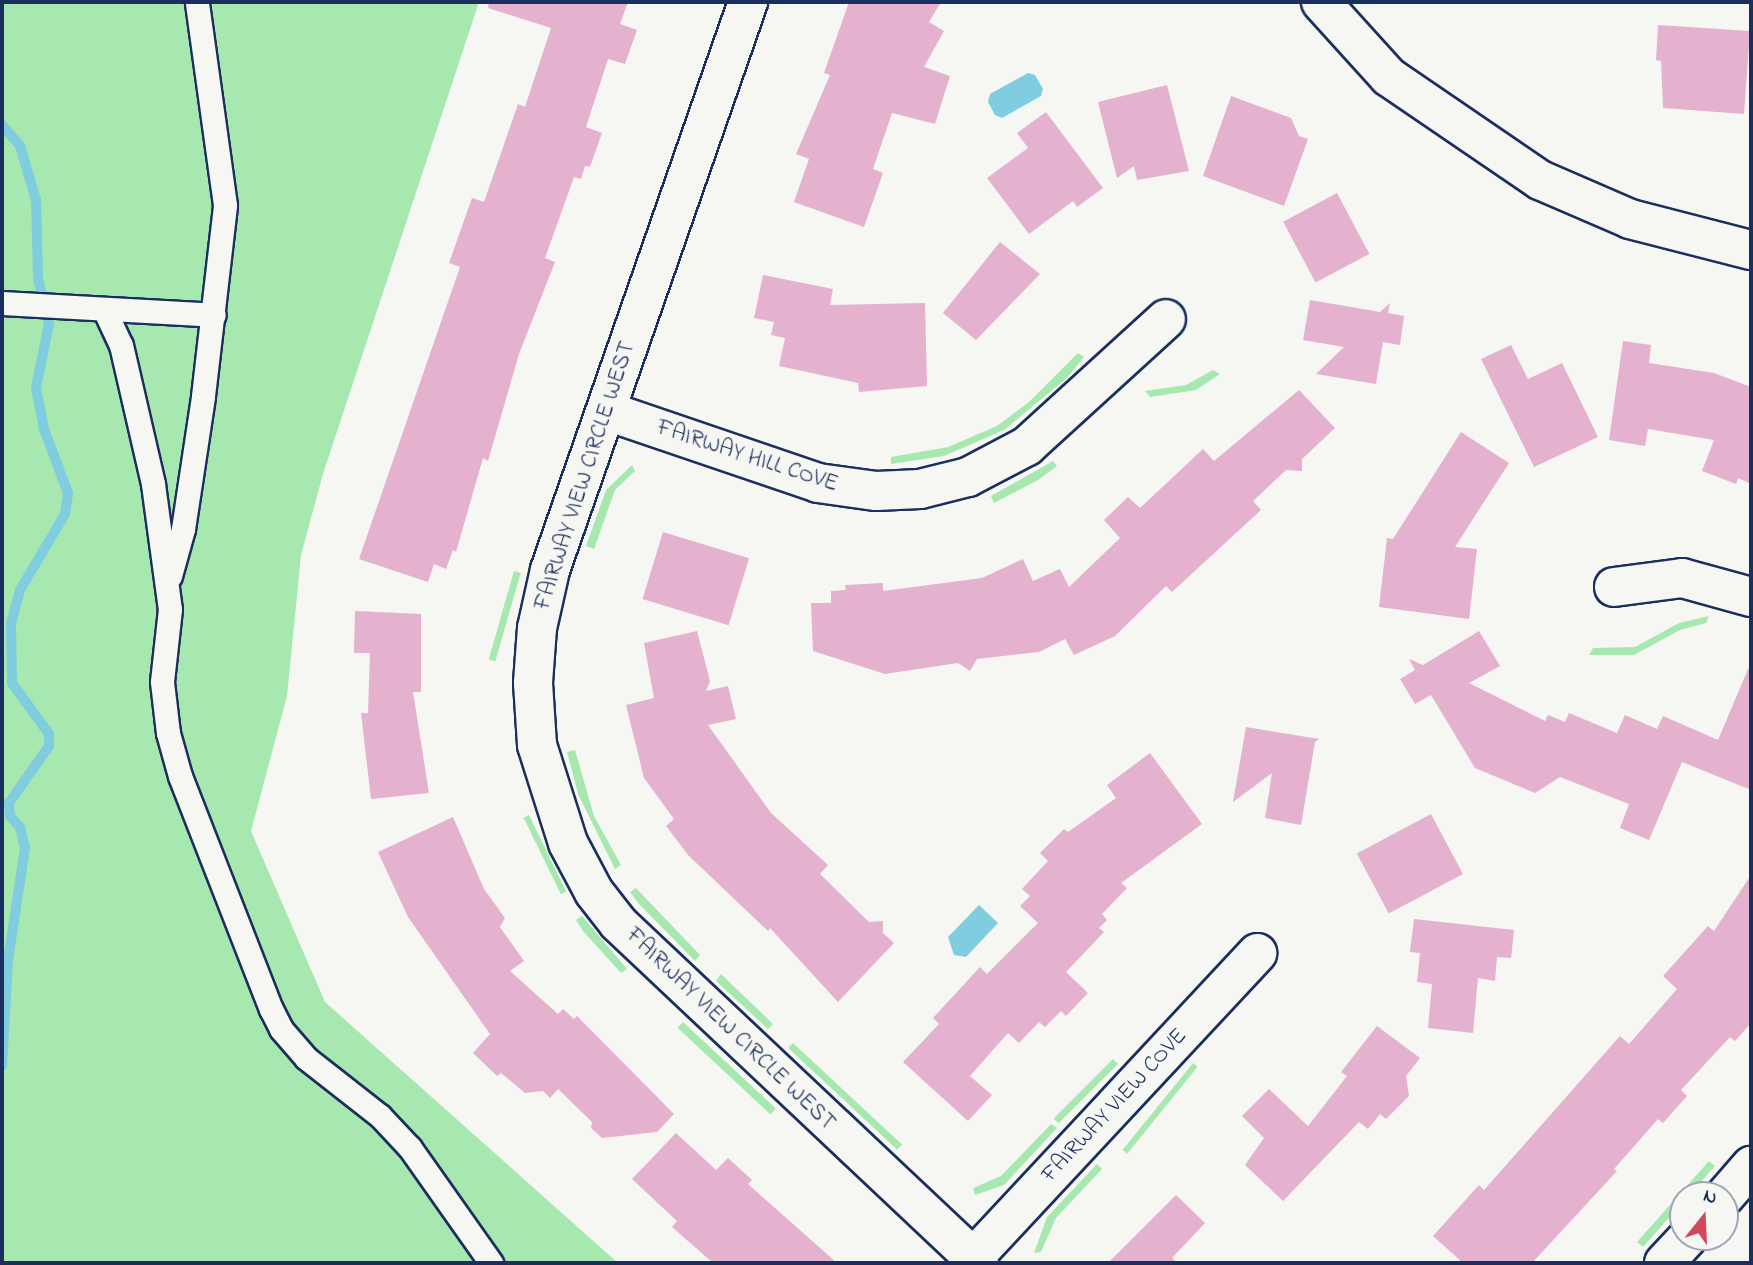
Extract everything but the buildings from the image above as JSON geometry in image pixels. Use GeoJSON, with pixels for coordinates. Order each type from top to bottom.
{"type":"FeatureCollection","features":[{"type":"Feature","properties":{"kind":"street","name":"FAIRWAY VIEW CIRCLE WEST"},"geometry":{"type":"LineString","coordinates":[[748,2],[550,570],[537,628],[533,724],[550,795],[568,843],[599,898],[645,951],[976,1261]]}},
{"type":"Feature","properties":{"kind":"street"},"geometry":{"type":"LineString","coordinates":[[1321,2],[1388,77],[1540,180],[1630,219],[1751,250]]}},
{"type":"Feature","properties":{"kind":"street","name":"FAIRWAY HILL COVE"},"geometry":{"type":"LineString","coordinates":[[607,411],[818,483],[876,492],[920,489],[968,477],[1027,446],[1166,319]]}},
{"type":"Feature","properties":{"kind":"street"},"geometry":{"type":"LineString","coordinates":[[1614,587],[1682,578],[1751,597]]}},
{"type":"Feature","properties":{"kind":"street","name":"FAIRWAY VIEW COVE"},"geometry":{"type":"LineString","coordinates":[[976,1261],[1257,953]]}},
{"type":"Feature","properties":{"kind":"street"},"geometry":{"type":"LineString","coordinates":[[1738,1181],[1751,1166]]}},
{"type":"Feature","properties":{"kind":"lane"},"geometry":{"type":"LineString","coordinates":[[167,586],[183,529],[214,315],[225,205],[197,2]]}},
{"type":"Feature","properties":{"kind":"lane"},"geometry":{"type":"LineString","coordinates":[[11,303],[214,315]]}},
{"type":"Feature","properties":{"kind":"lane"},"geometry":{"type":"LineString","coordinates":[[104,309],[121,345],[153,484],[167,586],[162,682],[168,733],[180,776],[281,1029],[306,1058],[380,1116],[410,1148],[491,1263]]}},
{"type":"Feature","properties":{"kind":"green space"},"geometry":{"type":"Polygon","coordinates":[[[2,2],[479,2],[323,474],[301,555],[287,696],[251,831],[325,1002],[618,1263],[2,1263],[2,2]]]}},
{"type":"Feature","properties":{"kind":"green space"},"geometry":{"type":"Polygon","coordinates":[[[1078,353],[1084,357],[1067,378],[1004,430],[944,456],[891,464],[891,457],[948,447],[997,426],[1029,402],[1078,353]]]}},
{"type":"Feature","properties":{"kind":"green space"},"geometry":{"type":"Polygon","coordinates":[[[1213,370],[1220,374],[1196,390],[1150,397],[1145,391],[1186,385],[1213,370]]]}},
{"type":"Feature","properties":{"kind":"green space"},"geometry":{"type":"Polygon","coordinates":[[[1053,461],[1057,466],[1038,480],[994,503],[991,496],[1053,461]]]}},
{"type":"Feature","properties":{"kind":"green space"},"geometry":{"type":"Polygon","coordinates":[[[632,465],[635,471],[615,490],[594,549],[586,546],[606,490],[632,465]]]}},
{"type":"Feature","properties":{"kind":"green space"},"geometry":{"type":"Polygon","coordinates":[[[514,571],[521,573],[495,661],[489,659],[514,571]]]}},
{"type":"Feature","properties":{"kind":"green space"},"geometry":{"type":"Polygon","coordinates":[[[1709,616],[1706,623],[1680,630],[1634,655],[1589,655],[1593,648],[1635,647],[1679,623],[1709,616]]]}},
{"type":"Feature","properties":{"kind":"green space"},"geometry":{"type":"Polygon","coordinates":[[[575,750],[594,816],[621,865],[615,869],[578,794],[567,752],[575,750]]]}},
{"type":"Feature","properties":{"kind":"green space"},"geometry":{"type":"Polygon","coordinates":[[[529,815],[566,891],[561,894],[524,818],[529,815]]]}},
{"type":"Feature","properties":{"kind":"green space"},"geometry":{"type":"Polygon","coordinates":[[[636,888],[700,955],[695,961],[640,905],[630,892],[636,888]]]}},
{"type":"Feature","properties":{"kind":"green space"},"geometry":{"type":"Polygon","coordinates":[[[582,916],[627,969],[621,973],[583,931],[576,920],[582,916]]]}},
{"type":"Feature","properties":{"kind":"green space"},"geometry":{"type":"Polygon","coordinates":[[[721,974],[773,1024],[768,1029],[716,981],[721,974]]]}},
{"type":"Feature","properties":{"kind":"green space"},"geometry":{"type":"Polygon","coordinates":[[[683,1022],[776,1109],[770,1114],[678,1028],[683,1022]]]}},
{"type":"Feature","properties":{"kind":"green space"},"geometry":{"type":"Polygon","coordinates":[[[793,1043],[902,1145],[897,1150],[788,1048],[793,1043]]]}},
{"type":"Feature","properties":{"kind":"green space"},"geometry":{"type":"Polygon","coordinates":[[[1113,1059],[1118,1064],[1059,1123],[1054,1118],[1113,1059]]]}},
{"type":"Feature","properties":{"kind":"green space"},"geometry":{"type":"Polygon","coordinates":[[[1193,1063],[1198,1067],[1127,1154],[1123,1150],[1193,1063]]]}},
{"type":"Feature","properties":{"kind":"green space"},"geometry":{"type":"Polygon","coordinates":[[[1051,1124],[1057,1128],[1004,1185],[975,1195],[973,1188],[1001,1176],[1051,1124]]]}},
{"type":"Feature","properties":{"kind":"green space"},"geometry":{"type":"Polygon","coordinates":[[[1709,1161],[1715,1166],[1702,1181],[1691,1181],[1709,1161]]]}},
{"type":"Feature","properties":{"kind":"green space"},"geometry":{"type":"Polygon","coordinates":[[[1097,1164],[1102,1169],[1056,1218],[1041,1252],[1034,1253],[1047,1217],[1097,1164]]]}},
{"type":"Feature","properties":{"kind":"green space"},"geometry":{"type":"Polygon","coordinates":[[[1669,1206],[1669,1218],[1643,1247],[1637,1242],[1669,1206]]]}},
{"type":"Feature","properties":{"kind":"water"},"geometry":{"type":"Polygon","coordinates":[[[1028,73],[1035,75],[1043,89],[1041,96],[1002,118],[995,115],[988,102],[990,94],[1028,73]]]}},
{"type":"Feature","properties":{"kind":"water"},"geometry":{"type":"Polygon","coordinates":[[[979,905],[998,923],[966,957],[954,955],[948,937],[979,905]]]}},
{"type":"Feature","properties":{"kind":"waterway"},"geometry":{"type":"LineString","coordinates":[[2,125],[20,146],[36,200],[38,278],[49,324],[36,388],[44,429],[68,493],[65,514],[20,590],[11,624],[12,683],[49,734],[49,746],[9,803],[10,816],[20,827],[25,848],[8,960],[2,1066]]}}]}
